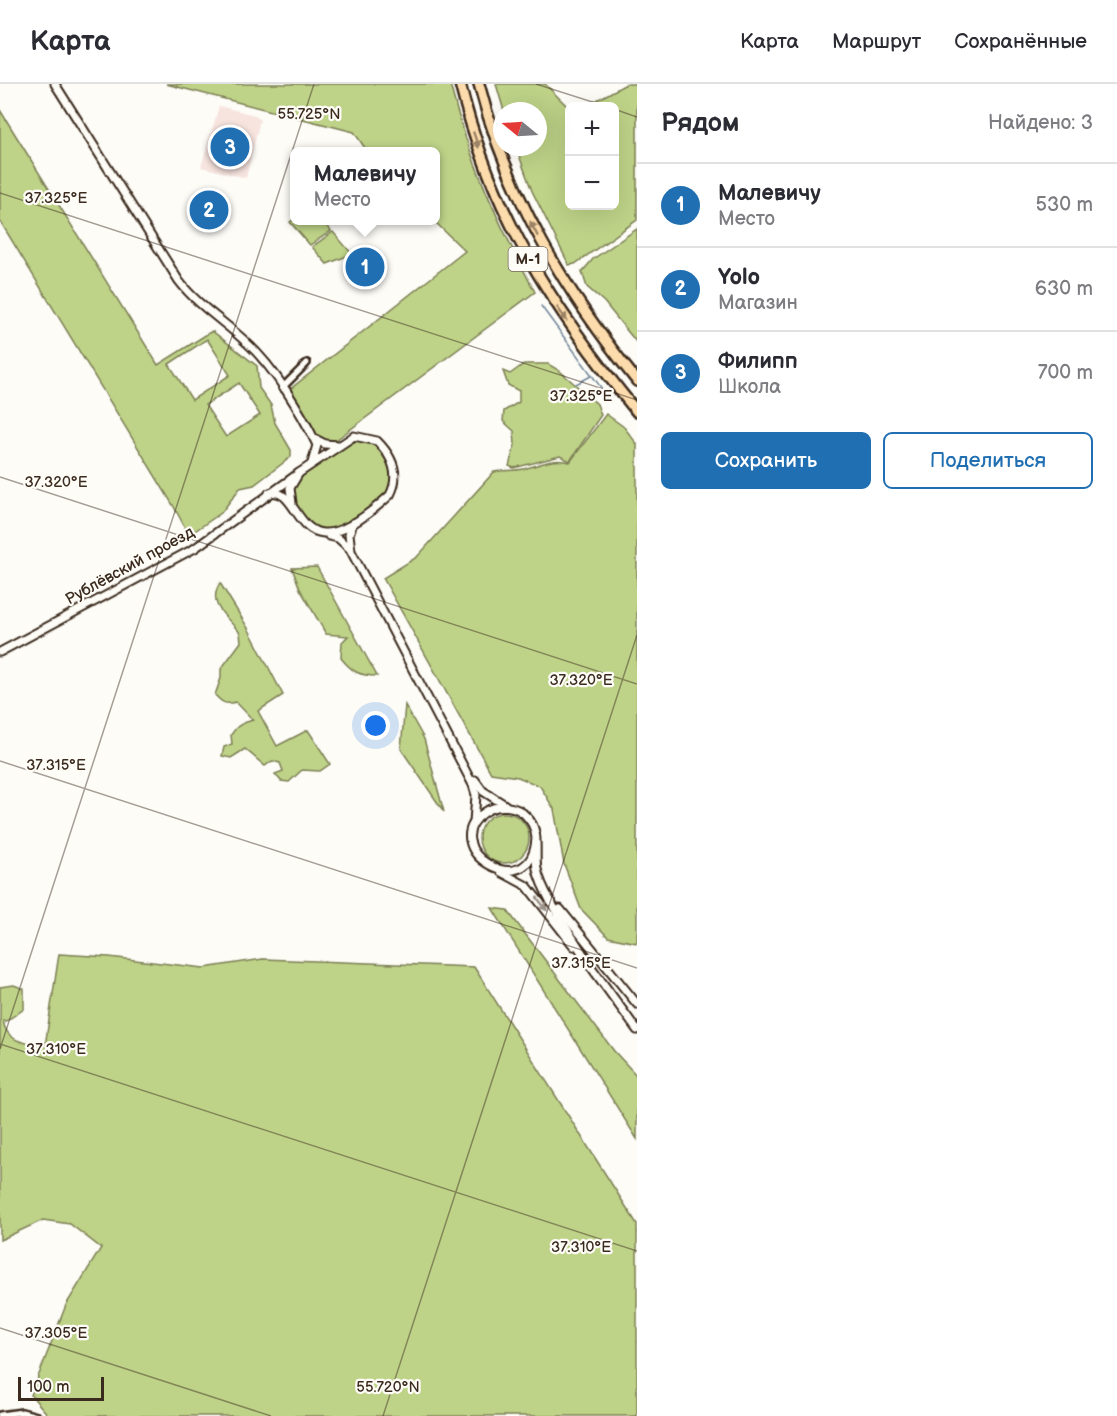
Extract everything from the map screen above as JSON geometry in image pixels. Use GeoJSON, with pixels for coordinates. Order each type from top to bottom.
{"type":"FeatureCollection","features":[{"type":"Feature","properties":{"kind":"highway","name":"М-1"},"geometry":{"type":"LineString","coordinates":[[460,84],[489,176],[526,256],[570,326],[637,412]]}},
{"type":"Feature","properties":{"kind":"highway","name":"М-1"},"geometry":{"type":"LineString","coordinates":[[479,84],[515,188],[543,247],[574,299],[637,381]]}},
{"type":"Feature","properties":{"kind":"street"},"geometry":{"type":"LineString","coordinates":[[55,84],[179,281],[201,307],[256,352],[282,387],[313,437],[317,450],[312,463]]}},
{"type":"Feature","properties":{"kind":"street"},"geometry":{"type":"LineString","coordinates":[[282,387],[307,363]]}},
{"type":"Feature","properties":{"kind":"street"},"geometry":{"type":"LineString","coordinates":[[292,503],[290,488],[299,473],[312,463],[354,436],[377,441],[394,466],[396,476],[390,495],[353,523],[340,531],[327,535]]}},
{"type":"Feature","properties":{"kind":"street"},"geometry":{"type":"LineString","coordinates":[[313,437],[325,444],[339,445]]}},
{"type":"Feature","properties":{"kind":"street","name":"Рублёвский проезд"},"geometry":{"type":"LineString","coordinates":[[0,652],[195,548],[299,473]]}},
{"type":"Feature","properties":{"kind":"street"},"geometry":{"type":"LineString","coordinates":[[267,494],[280,493],[292,503],[305,526],[312,532],[338,538],[351,551],[464,764],[476,795],[472,834],[476,854],[487,866],[517,879],[535,894],[637,1029]]}},
{"type":"Feature","properties":{"kind":"street"},"geometry":{"type":"LineString","coordinates":[[351,551],[349,534],[353,523]]}},
{"type":"Feature","properties":{"kind":"street"},"geometry":{"type":"LineString","coordinates":[[464,764],[483,791],[500,803],[516,809],[532,822],[536,838],[537,869],[590,966]]}},
{"type":"Feature","properties":{"kind":"street"},"geometry":{"type":"LineString","coordinates":[[472,834],[475,824],[486,812],[500,806],[516,809]]}},
{"type":"Feature","properties":{"kind":"street"},"geometry":{"type":"LineString","coordinates":[[496,870],[512,870],[526,862],[534,848],[536,838]]}},
{"type":"Feature","properties":{"kind":"street"},"geometry":{"type":"LineString","coordinates":[[551,898],[637,1004]]}},
{"type":"Feature","properties":{"kind":"street"},"geometry":{"type":"LineString","coordinates":[[0,1415],[22,1412],[37,1416]]}},
{"type":"Feature","properties":{"kind":"shaded area"},"geometry":{"type":"Polygon","coordinates":[[[219,106],[255,115],[260,120],[246,178],[201,167],[219,106]]]}},
{"type":"Feature","properties":{"kind":"green space"},"geometry":{"type":"Polygon","coordinates":[[[166,84],[450,84],[475,165],[509,242],[535,292],[336,440],[325,441],[318,437],[289,390],[465,251],[438,225],[440,225],[440,147],[364,147],[354,132],[166,84]]]}},
{"type":"Feature","properties":{"kind":"green space"},"geometry":{"type":"Polygon","coordinates":[[[496,84],[545,84],[565,104],[565,210],[619,210],[619,102],[593,102],[626,84],[637,84],[637,220],[575,264],[569,265],[532,191],[519,156],[547,156],[547,102],[501,102],[496,84]]]}},
{"type":"Feature","properties":{"kind":"green space"},"geometry":{"type":"Polygon","coordinates":[[[0,110],[158,365],[212,331],[257,366],[259,388],[271,405],[275,423],[291,450],[291,457],[254,485],[240,488],[221,513],[189,535],[0,221],[0,110]],[[207,339],[169,364],[192,400],[230,375],[207,339]],[[239,383],[205,405],[226,437],[260,415],[239,383]]]}},
{"type":"Feature","properties":{"kind":"green space"},"geometry":{"type":"Polygon","coordinates":[[[293,225],[326,225],[331,231],[310,245],[293,225]]]}},
{"type":"Feature","properties":{"kind":"green space"},"geometry":{"type":"Polygon","coordinates":[[[637,229],[637,343],[604,302],[587,287],[582,272],[593,259],[637,229]]]}},
{"type":"Feature","properties":{"kind":"green space"},"geometry":{"type":"Polygon","coordinates":[[[333,232],[352,254],[327,264],[312,247],[333,232]]]}},
{"type":"Feature","properties":{"kind":"green space"},"geometry":{"type":"Polygon","coordinates":[[[524,364],[548,364],[560,371],[597,404],[601,415],[570,461],[560,456],[514,468],[509,466],[515,445],[514,431],[503,421],[504,411],[519,402],[519,391],[508,385],[503,371],[510,374],[524,364]]]}},
{"type":"Feature","properties":{"kind":"green space"},"geometry":{"type":"Polygon","coordinates":[[[606,414],[624,427],[637,444],[637,943],[608,937],[581,909],[564,864],[554,809],[540,786],[518,777],[491,773],[383,578],[417,557],[494,472],[523,469],[552,461],[570,462],[606,414]]]}},
{"type":"Feature","properties":{"kind":"green space"},"geometry":{"type":"Polygon","coordinates":[[[358,441],[367,442],[379,449],[391,468],[392,486],[378,502],[347,523],[327,530],[317,529],[308,523],[298,509],[294,496],[295,486],[305,473],[323,459],[358,441]]]}},
{"type":"Feature","properties":{"kind":"green space"},"geometry":{"type":"Polygon","coordinates":[[[317,567],[377,676],[357,672],[345,663],[341,658],[342,642],[348,636],[326,634],[300,589],[292,568],[317,567]]]}},
{"type":"Feature","properties":{"kind":"green space"},"geometry":{"type":"Polygon","coordinates":[[[220,583],[248,628],[283,695],[258,711],[277,746],[308,730],[330,764],[320,771],[302,770],[289,782],[281,781],[275,774],[283,771],[280,763],[272,761],[265,766],[245,749],[231,758],[222,756],[224,747],[232,744],[231,735],[235,729],[253,720],[236,702],[224,703],[215,695],[221,678],[221,669],[241,642],[240,633],[217,604],[216,591],[220,583]]]}},
{"type":"Feature","properties":{"kind":"green space"},"geometry":{"type":"Polygon","coordinates":[[[405,705],[424,739],[444,812],[401,749],[405,705]]]}},
{"type":"Feature","properties":{"kind":"green space"},"geometry":{"type":"Polygon","coordinates":[[[504,813],[522,820],[529,838],[522,856],[504,863],[486,856],[479,838],[486,820],[504,813]]]}},
{"type":"Feature","properties":{"kind":"green space"},"geometry":{"type":"Polygon","coordinates":[[[492,908],[507,910],[614,1051],[637,1076],[637,1139],[492,908]]]}},
{"type":"Feature","properties":{"kind":"green space"},"geometry":{"type":"Polygon","coordinates":[[[59,954],[109,957],[204,968],[263,959],[474,967],[637,1224],[637,1416],[49,1416],[31,1395],[66,1305],[101,1248],[70,1224],[43,1220],[0,1240],[0,987],[14,985],[24,989],[24,1009],[6,1021],[3,1020],[8,1033],[18,1040],[45,1046],[59,954]]]}},
{"type":"Feature","properties":{"kind":"waterway"},"geometry":{"type":"LineString","coordinates":[[541,306],[602,389]]}},
{"type":"Feature","properties":{"kind":"waterway"},"geometry":{"type":"LineString","coordinates":[[576,384],[591,376]]}},
{"type":"Feature","properties":{"kind":"place","name":"Филипп"},"geometry":{"type":"Point","coordinates":[230,147]}},
{"type":"Feature","properties":{"kind":"place","name":"Yolo"},"geometry":{"type":"Point","coordinates":[209,210]}},
{"type":"Feature","properties":{"kind":"place","name":"Малевичу"},"geometry":{"type":"Point","coordinates":[365,267]}}]}
